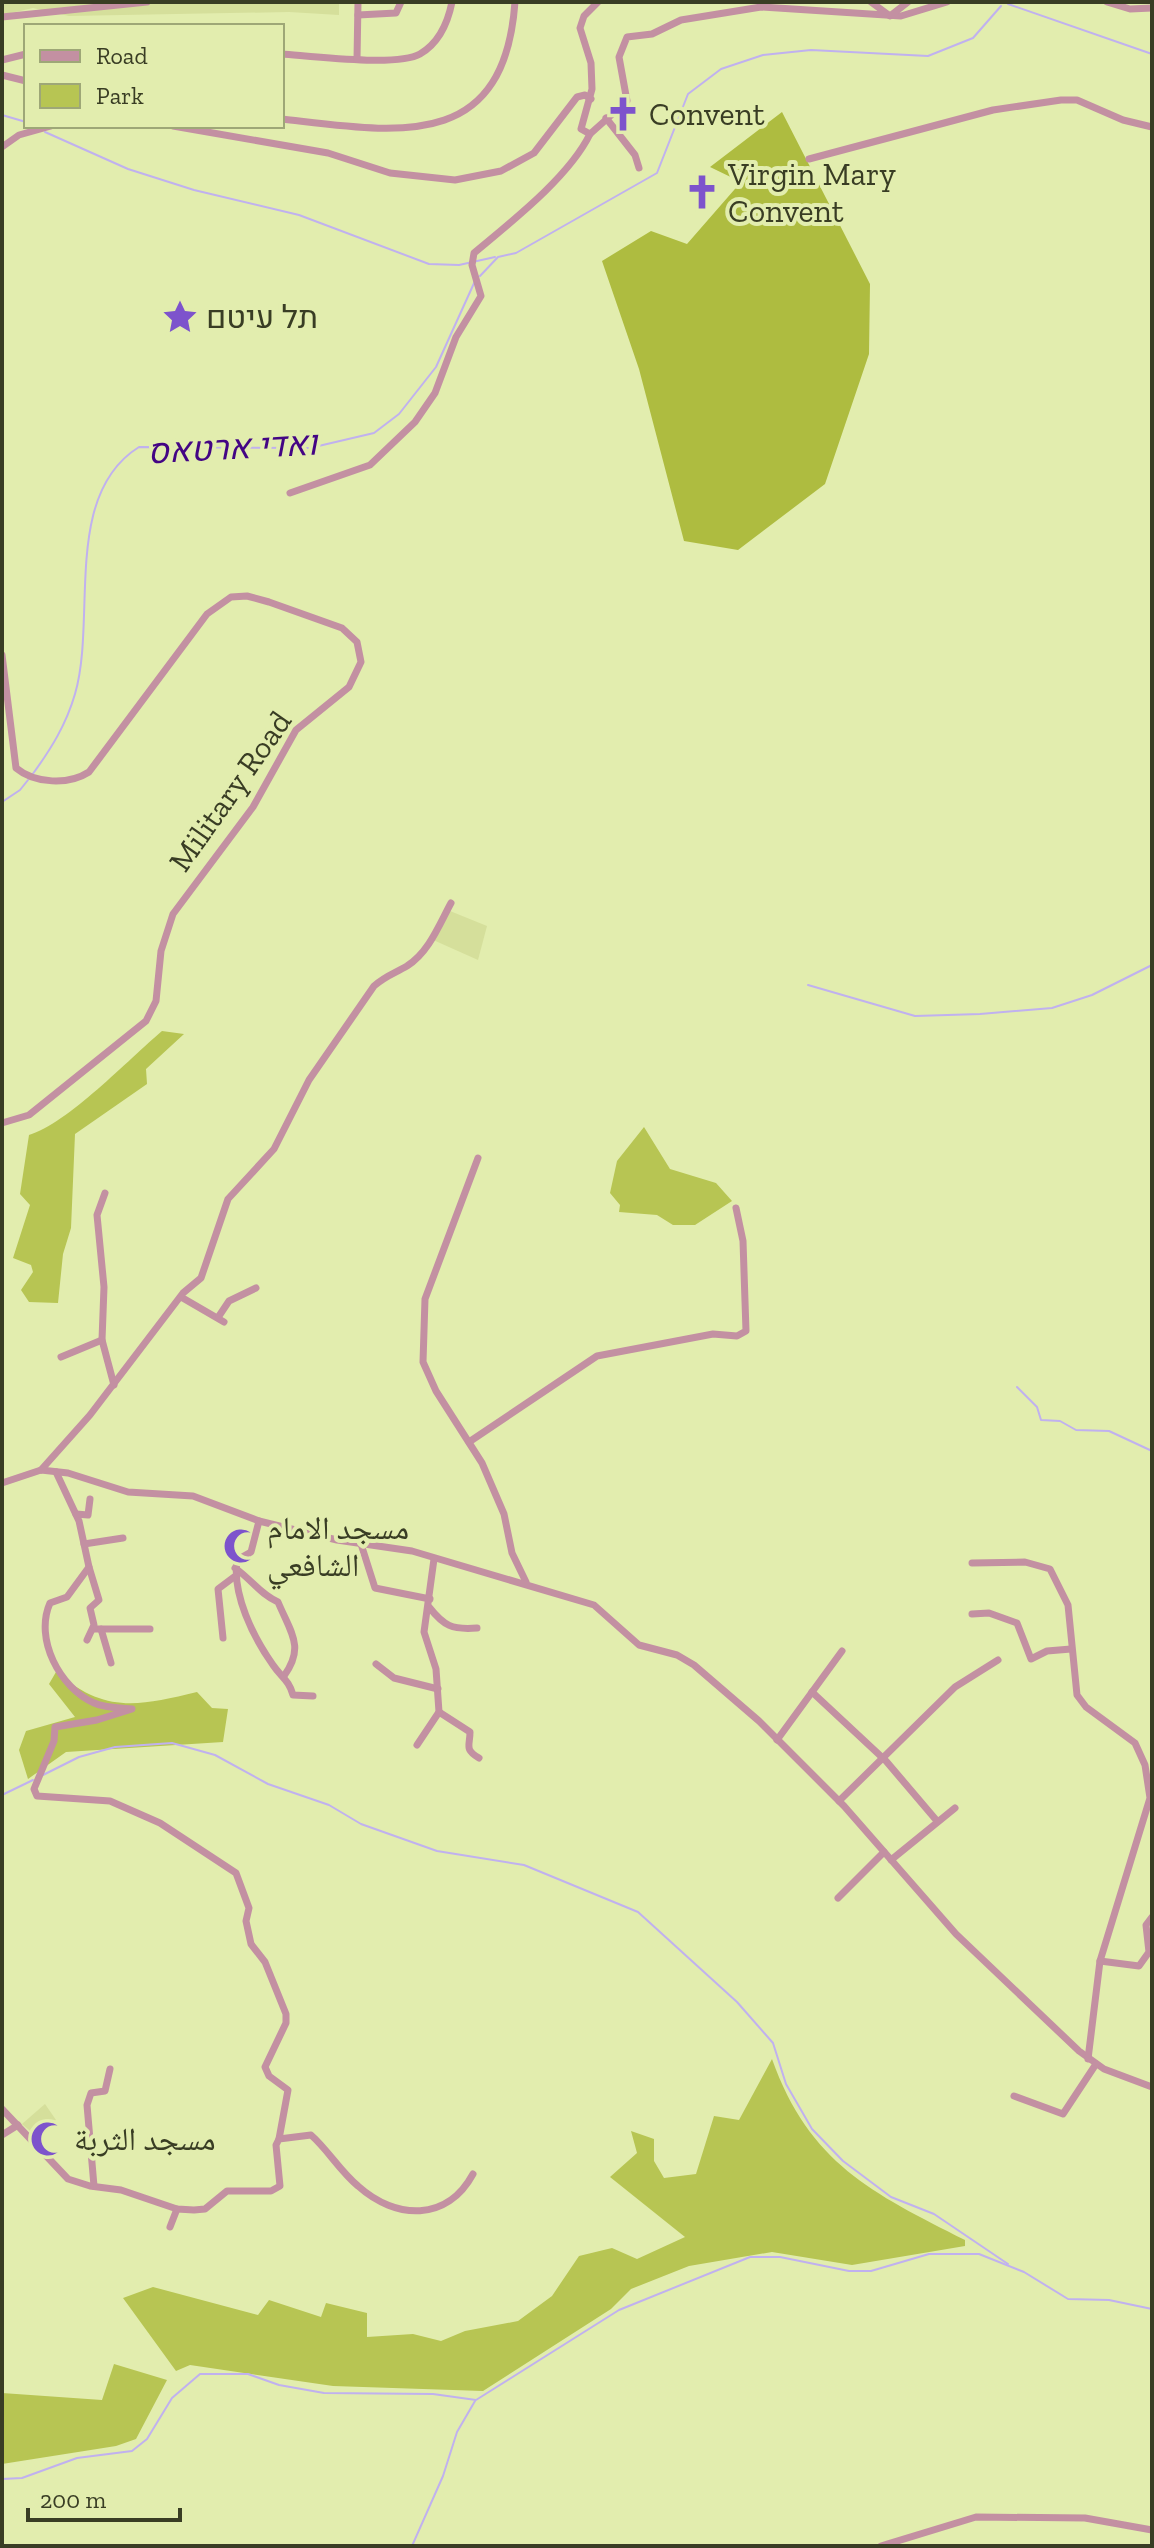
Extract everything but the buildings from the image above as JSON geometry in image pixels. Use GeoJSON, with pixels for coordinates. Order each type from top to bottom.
{"type":"FeatureCollection","features":[{"type":"Feature","properties":{"kind":"street"},"geometry":{"type":"LineString","coordinates":[[2,17],[143,2]]}},
{"type":"Feature","properties":{"kind":"street"},"geometry":{"type":"LineString","coordinates":[[357,59],[358,2]]}},
{"type":"Feature","properties":{"kind":"street"},"geometry":{"type":"LineString","coordinates":[[358,15],[396,13],[401,2]]}},
{"type":"Feature","properties":{"kind":"street"},"geometry":{"type":"LineString","coordinates":[[284,54],[357,59],[412,57],[423,52],[448,22],[452,2]]}},
{"type":"Feature","properties":{"kind":"street"},"geometry":{"type":"LineString","coordinates":[[284,119],[396,129],[441,124],[477,101],[502,67],[511,40],[515,2]]}},
{"type":"Feature","properties":{"kind":"street"},"geometry":{"type":"LineString","coordinates":[[590,134],[581,129],[591,99],[591,63],[580,28],[584,16],[598,2]]}},
{"type":"Feature","properties":{"kind":"street"},"geometry":{"type":"LineString","coordinates":[[871,2],[890,16]]}},
{"type":"Feature","properties":{"kind":"street"},"geometry":{"type":"LineString","coordinates":[[890,16],[908,2]]}},
{"type":"Feature","properties":{"kind":"street"},"geometry":{"type":"LineString","coordinates":[[290,493],[370,465],[415,422],[435,393],[456,337],[481,296],[472,265],[474,253],[560,173],[583,149],[590,134],[627,101],[620,70],[621,45],[627,37],[657,32],[667,24],[783,6],[890,16],[947,2]]}},
{"type":"Feature","properties":{"kind":"street"},"geometry":{"type":"LineString","coordinates":[[1107,2],[1130,9],[1152,8]]}},
{"type":"Feature","properties":{"kind":"street"},"geometry":{"type":"LineString","coordinates":[[2,60],[24,54]]}},
{"type":"Feature","properties":{"kind":"street"},"geometry":{"type":"LineString","coordinates":[[2,75],[24,80]]}},
{"type":"Feature","properties":{"kind":"street"},"geometry":{"type":"LineString","coordinates":[[184,128],[328,153],[390,173],[455,180],[501,171],[534,153],[577,97],[585,95],[591,99]]}},
{"type":"Feature","properties":{"kind":"street"},"geometry":{"type":"LineString","coordinates":[[809,159],[993,110],[1061,100],[1077,100],[1123,120],[1152,127]]}},
{"type":"Feature","properties":{"kind":"street"},"geometry":{"type":"LineString","coordinates":[[606,118],[629,147],[639,168]]}},
{"type":"Feature","properties":{"kind":"street"},"geometry":{"type":"LineString","coordinates":[[2,147],[19,135],[44,128]]}},
{"type":"Feature","properties":{"kind":"street","name":"Military Road"},"geometry":{"type":"LineString","coordinates":[[2,655],[16,768],[48,780],[71,781],[89,772],[207,614],[222,601],[247,596],[336,625],[357,642],[361,662],[349,687],[296,730],[253,807],[173,914],[161,951],[156,1001],[146,1021],[29,1115],[2,1123]]}},
{"type":"Feature","properties":{"kind":"street"},"geometry":{"type":"LineString","coordinates":[[41,1470],[114,1385],[181,1297],[201,1278],[228,1199],[274,1149],[309,1080],[374,986],[386,974],[408,965],[431,942],[451,903]]}},
{"type":"Feature","properties":{"kind":"street"},"geometry":{"type":"LineString","coordinates":[[478,1158],[425,1299],[423,1362],[436,1391],[469,1442],[504,1514],[512,1553],[526,1582]]}},
{"type":"Feature","properties":{"kind":"street"},"geometry":{"type":"LineString","coordinates":[[105,1193],[97,1215],[104,1287],[102,1340],[114,1385]]}},
{"type":"Feature","properties":{"kind":"street"},"geometry":{"type":"LineString","coordinates":[[469,1442],[597,1356],[713,1334],[737,1336],[746,1331],[743,1241],[736,1208]]}},
{"type":"Feature","properties":{"kind":"street"},"geometry":{"type":"LineString","coordinates":[[181,1297],[221,1319],[229,1301],[256,1288]]}},
{"type":"Feature","properties":{"kind":"street"},"geometry":{"type":"LineString","coordinates":[[61,1357],[102,1340]]}},
{"type":"Feature","properties":{"kind":"street"},"geometry":{"type":"LineString","coordinates":[[2,1483],[41,1470],[128,1492],[193,1496],[259,1521],[361,1544],[412,1551],[526,1582],[594,1605],[639,1645],[685,1659],[777,1740],[839,1801],[956,1934],[1088,2059],[1133,2083],[1152,2087]]}},
{"type":"Feature","properties":{"kind":"street"},"geometry":{"type":"LineString","coordinates":[[56,1472],[76,1514],[99,1600],[90,1608],[111,1663]]}},
{"type":"Feature","properties":{"kind":"street"},"geometry":{"type":"LineString","coordinates":[[76,1514],[88,1515],[90,1499]]}},
{"type":"Feature","properties":{"kind":"street"},"geometry":{"type":"LineString","coordinates":[[259,1521],[251,1552],[237,1560],[235,1572],[253,1629],[274,1667],[284,1676],[293,1695],[313,1696]]}},
{"type":"Feature","properties":{"kind":"street"},"geometry":{"type":"LineString","coordinates":[[84,1544],[123,1538]]}},
{"type":"Feature","properties":{"kind":"street"},"geometry":{"type":"LineString","coordinates":[[361,1544],[375,1588],[429,1603],[446,1627],[477,1628]]}},
{"type":"Feature","properties":{"kind":"street"},"geometry":{"type":"LineString","coordinates":[[417,1745],[439,1712],[432,1648],[424,1632],[434,1559]]}},
{"type":"Feature","properties":{"kind":"street"},"geometry":{"type":"LineString","coordinates":[[972,1563],[1025,1562],[1050,1569],[1068,1605],[1077,1695],[1086,1707],[1135,1743],[1145,1765],[1150,1798],[1100,1961],[1088,2059]]}},
{"type":"Feature","properties":{"kind":"street"},"geometry":{"type":"LineString","coordinates":[[2,2109],[68,2179],[121,2190],[177,2209],[205,2209],[227,2191],[271,2191],[280,2186],[276,2145],[288,2090],[269,2076],[265,2067],[286,2023],[286,2014],[265,1962],[251,1944],[246,1921],[249,1908],[236,1873],[160,1823],[110,1801],[37,1796],[34,1789],[54,1741],[55,1727],[97,1720],[132,1709],[96,1704],[74,1690],[49,1654],[46,1611],[50,1603],[67,1597],[89,1567]]}},
{"type":"Feature","properties":{"kind":"street"},"geometry":{"type":"LineString","coordinates":[[223,1638],[218,1589],[235,1572]]}},
{"type":"Feature","properties":{"kind":"street"},"geometry":{"type":"LineString","coordinates":[[235,1572],[253,1580],[260,1594],[278,1602],[297,1649],[297,1658],[284,1676]]}},
{"type":"Feature","properties":{"kind":"street"},"geometry":{"type":"LineString","coordinates":[[972,1614],[989,1613],[1017,1623],[1031,1659],[1047,1651],[1071,1649]]}},
{"type":"Feature","properties":{"kind":"street"},"geometry":{"type":"LineString","coordinates":[[87,1640],[97,1629],[150,1629]]}},
{"type":"Feature","properties":{"kind":"street"},"geometry":{"type":"LineString","coordinates":[[777,1740],[842,1651]]}},
{"type":"Feature","properties":{"kind":"street"},"geometry":{"type":"LineString","coordinates":[[839,1801],[955,1687],[998,1660]]}},
{"type":"Feature","properties":{"kind":"street"},"geometry":{"type":"LineString","coordinates":[[376,1664],[394,1678],[438,1689]]}},
{"type":"Feature","properties":{"kind":"street"},"geometry":{"type":"LineString","coordinates":[[812,1692],[884,1758],[937,1821]]}},
{"type":"Feature","properties":{"kind":"street"},"geometry":{"type":"LineString","coordinates":[[439,1712],[470,1732],[466,1745],[469,1752],[479,1758]]}},
{"type":"Feature","properties":{"kind":"street"},"geometry":{"type":"LineString","coordinates":[[891,1860],[955,1808]]}},
{"type":"Feature","properties":{"kind":"street"},"geometry":{"type":"LineString","coordinates":[[838,1898],[884,1852]]}},
{"type":"Feature","properties":{"kind":"street"},"geometry":{"type":"LineString","coordinates":[[1100,1961],[1139,1966],[1149,1958],[1146,1925],[1152,1917]]}},
{"type":"Feature","properties":{"kind":"street"},"geometry":{"type":"LineString","coordinates":[[1014,2096],[1063,2114],[1096,2064]]}},
{"type":"Feature","properties":{"kind":"street"},"geometry":{"type":"LineString","coordinates":[[94,2186],[87,2105],[91,2093],[100,2095],[105,2091],[110,2069]]}},
{"type":"Feature","properties":{"kind":"street"},"geometry":{"type":"LineString","coordinates":[[2,2135],[18,2125]]}},
{"type":"Feature","properties":{"kind":"street"},"geometry":{"type":"LineString","coordinates":[[279,2139],[311,2135],[359,2187],[385,2202],[430,2213],[465,2190],[473,2174]]}},
{"type":"Feature","properties":{"kind":"street"},"geometry":{"type":"LineString","coordinates":[[170,2227],[177,2209]]}},
{"type":"Feature","properties":{"kind":"street"},"geometry":{"type":"LineString","coordinates":[[881,2546],[976,2517],[1085,2518],[1152,2530]]}},
{"type":"Feature","properties":{"kind":"shaded area"},"geometry":{"type":"Polygon","coordinates":[[[2,2],[339,2],[339,15],[289,12],[69,16],[33,8],[2,15],[2,2]]]}},
{"type":"Feature","properties":{"kind":"shaded area"},"geometry":{"type":"Polygon","coordinates":[[[450,911],[487,926],[478,960],[431,939],[450,911]]]}},
{"type":"Feature","properties":{"kind":"shaded area"},"geometry":{"type":"Polygon","coordinates":[[[45,2104],[56,2120],[35,2135],[22,2124],[45,2104]]]}},
{"type":"Feature","properties":{"kind":"green space"},"geometry":{"type":"Polygon","coordinates":[[[782,112],[870,284],[869,354],[825,484],[738,550],[684,541],[639,369],[602,261],[651,231],[687,244],[741,182],[710,167],[782,112]]]}},
{"type":"Feature","properties":{"kind":"green space"},"geometry":{"type":"Polygon","coordinates":[[[162,1031],[184,1034],[146,1069],[147,1084],[75,1134],[71,1228],[63,1254],[58,1303],[29,1302],[21,1290],[33,1272],[31,1265],[13,1258],[30,1205],[20,1194],[29,1135],[44,1129],[79,1105],[162,1031]]]}},
{"type":"Feature","properties":{"kind":"green space"},"geometry":{"type":"Polygon","coordinates":[[[644,1127],[670,1169],[716,1183],[732,1201],[695,1225],[673,1225],[657,1215],[619,1212],[620,1205],[610,1193],[617,1161],[644,1127]]]}},
{"type":"Feature","properties":{"kind":"green space"},"geometry":{"type":"Polygon","coordinates":[[[56,1672],[91,1695],[123,1703],[157,1701],[197,1692],[212,1708],[228,1709],[223,1742],[66,1752],[28,1779],[19,1750],[26,1731],[75,1717],[49,1684],[56,1672]]]}},
{"type":"Feature","properties":{"kind":"green space"},"geometry":{"type":"Polygon","coordinates":[[[772,2059],[787,2095],[825,2150],[873,2189],[965,2240],[965,2246],[852,2265],[772,2252],[689,2266],[631,2289],[611,2309],[483,2391],[333,2386],[190,2365],[176,2371],[123,2298],[153,2287],[258,2315],[269,2300],[321,2317],[326,2303],[367,2313],[367,2337],[413,2334],[441,2341],[465,2331],[518,2321],[552,2296],[579,2256],[612,2248],[637,2259],[685,2237],[610,2177],[637,2153],[631,2131],[654,2139],[654,2161],[664,2178],[696,2174],[714,2116],[739,2120],[772,2059]]]}},
{"type":"Feature","properties":{"kind":"green space"},"geometry":{"type":"Polygon","coordinates":[[[114,2364],[167,2380],[136,2439],[116,2446],[2,2464],[2,2393],[102,2400],[114,2364]]]}},
{"type":"Feature","properties":{"kind":"waterway","name":"ואדי ארטאס"},"geometry":{"type":"LineString","coordinates":[[1008,4],[1152,54]]}},
{"type":"Feature","properties":{"kind":"waterway","name":"ואדי ארטאס"},"geometry":{"type":"LineString","coordinates":[[480,276],[498,257],[516,253],[657,173],[688,94],[721,69],[763,55],[811,50],[928,56],[973,38],[1001,6]]}},
{"type":"Feature","properties":{"kind":"waterway"},"geometry":{"type":"LineString","coordinates":[[2,115],[24,121]]}},
{"type":"Feature","properties":{"kind":"waterway"},"geometry":{"type":"LineString","coordinates":[[45,132],[128,169],[194,190],[299,215],[429,264],[459,265],[495,257]]}},
{"type":"Feature","properties":{"kind":"waterway","name":"ואדי ארטאס"},"geometry":{"type":"LineString","coordinates":[[32,775],[57,736],[75,694],[81,664],[86,560],[91,526],[100,495],[115,468],[139,447],[310,448],[374,433],[399,414],[436,367],[475,281]]}},
{"type":"Feature","properties":{"kind":"waterway","name":"ואדי ארטאס"},"geometry":{"type":"LineString","coordinates":[[2,802],[20,790],[28,780]]}},
{"type":"Feature","properties":{"kind":"waterway"},"geometry":{"type":"LineString","coordinates":[[808,985],[915,1016],[980,1014],[1052,1008],[1092,995],[1152,965]]}},
{"type":"Feature","properties":{"kind":"waterway"},"geometry":{"type":"LineString","coordinates":[[1017,1387],[1037,1407],[1041,1420],[1060,1421],[1076,1430],[1109,1431],[1152,1451]]}},
{"type":"Feature","properties":{"kind":"waterway"},"geometry":{"type":"LineString","coordinates":[[43,1775],[79,1757],[115,1747],[172,1743],[215,1755],[268,1784],[329,1805],[361,1824],[437,1851],[524,1865],[638,1912],[737,2002],[773,2043],[786,2084],[812,2129],[843,2161],[891,2197],[934,2214],[1008,2264]]}},
{"type":"Feature","properties":{"kind":"waterway"},"geometry":{"type":"LineString","coordinates":[[2,1795],[33,1780]]}},
{"type":"Feature","properties":{"kind":"waterway"},"geometry":{"type":"LineString","coordinates":[[2,2479],[22,2478],[77,2458],[132,2451],[147,2439],[172,2398],[200,2374],[248,2374],[279,2385],[324,2393],[433,2394],[476,2400],[619,2310],[750,2257],[780,2257],[849,2271],[871,2271],[929,2254],[979,2254],[1024,2272],[1068,2299],[1109,2300],[1152,2309]]}},
{"type":"Feature","properties":{"kind":"waterway"},"geometry":{"type":"LineString","coordinates":[[412,2546],[443,2476],[457,2432],[475,2401]]}},
{"type":"Feature","properties":{"kind":"place","name":"Convent"},"geometry":{"type":"Point","coordinates":[623,114]}},
{"type":"Feature","properties":{"kind":"place","name":"Virgin Mary Convent"},"geometry":{"type":"Point","coordinates":[702,192]}},
{"type":"Feature","properties":{"kind":"place","name":"תל עיטם"},"geometry":{"type":"Point","coordinates":[180,317]}},
{"type":"Feature","properties":{"kind":"place","name":"مسجد الامام الشافعي"},"geometry":{"type":"Point","coordinates":[241,1546]}},
{"type":"Feature","properties":{"kind":"place","name":"مسجد الثربة"},"geometry":{"type":"Point","coordinates":[48,2139]}}]}
